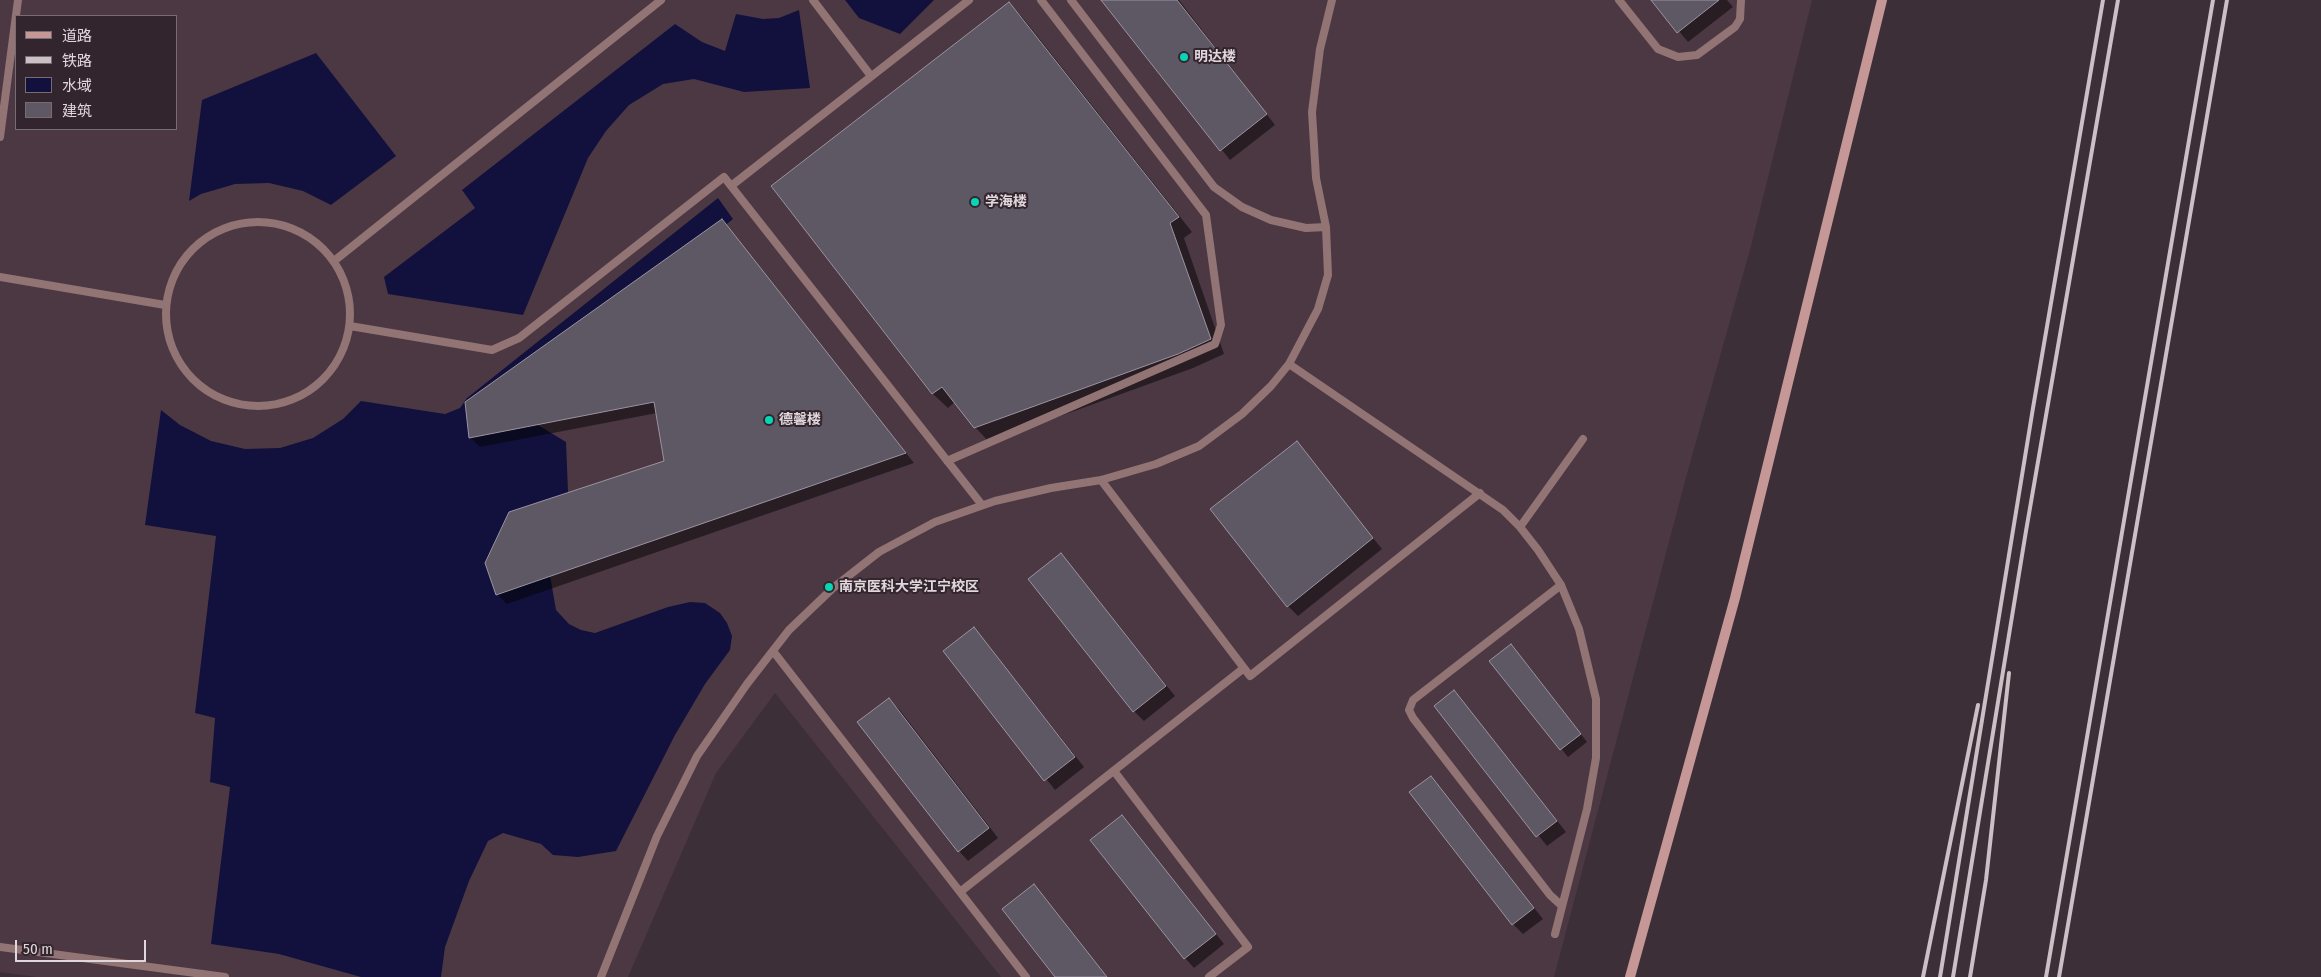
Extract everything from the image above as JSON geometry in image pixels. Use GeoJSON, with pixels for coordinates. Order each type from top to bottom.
{"type":"FeatureCollection","features":[{"type":"Feature","properties":{"kind":"street"},"geometry":{"type":"LineString","coordinates":[[1630,977],[1735,598],[1882,0]]}},
{"type":"Feature","properties":{"kind":"lane"},"geometry":{"type":"LineString","coordinates":[[16,15],[18,0]]}},
{"type":"Feature","properties":{"kind":"lane"},"geometry":{"type":"LineString","coordinates":[[334,261],[661,0]]}},
{"type":"Feature","properties":{"kind":"lane"},"geometry":{"type":"LineString","coordinates":[[813,0],[871,76]]}},
{"type":"Feature","properties":{"kind":"lane"},"geometry":{"type":"LineString","coordinates":[[731,186],[969,0]]}},
{"type":"Feature","properties":{"kind":"lane"},"geometry":{"type":"LineString","coordinates":[[947,461],[1215,344],[1221,325],[1206,215],[1041,0]]}},
{"type":"Feature","properties":{"kind":"lane"},"geometry":{"type":"LineString","coordinates":[[1071,0],[1214,187],[1242,207],[1271,220],[1306,228],[1326,227]]}},
{"type":"Feature","properties":{"kind":"lane"},"geometry":{"type":"LineString","coordinates":[[601,977],[657,836],[697,756],[747,684],[789,630],[833,588],[879,552],[935,522],[982,506],[1051,488],[1101,480],[1156,464],[1199,446],[1242,414],[1271,386],[1289,364],[1318,309],[1328,275],[1326,227],[1316,178],[1312,112],[1320,50],[1332,0]]}},
{"type":"Feature","properties":{"kind":"lane"},"geometry":{"type":"LineString","coordinates":[[1619,0],[1658,49],[1678,57],[1697,55],[1735,27],[1740,19],[1741,0]]}},
{"type":"Feature","properties":{"kind":"lane"},"geometry":{"type":"LineString","coordinates":[[0,137],[15,23]]}},
{"type":"Feature","properties":{"kind":"lane"},"geometry":{"type":"LineString","coordinates":[[350,326],[492,350],[519,338],[724,177],[982,506]]}},
{"type":"Feature","properties":{"kind":"lane"},"geometry":{"type":"LineString","coordinates":[[243,222],[277,223],[309,237],[334,261],[348,292],[350,326],[340,358],[319,385],[289,402],[255,407],[222,400],[194,381],[174,353],[165,320],[165,305],[169,286],[185,256],[211,233],[243,222]]}},
{"type":"Feature","properties":{"kind":"lane"},"geometry":{"type":"LineString","coordinates":[[0,277],[165,305]]}},
{"type":"Feature","properties":{"kind":"lane"},"geometry":{"type":"LineString","coordinates":[[1289,364],[1503,510],[1520,527],[1561,585],[1579,629],[1596,699],[1596,748],[1587,809],[1555,934]]}},
{"type":"Feature","properties":{"kind":"lane"},"geometry":{"type":"LineString","coordinates":[[1520,527],[1584,439]]}},
{"type":"Feature","properties":{"kind":"lane"},"geometry":{"type":"LineString","coordinates":[[1101,480],[1250,676],[1480,493]]}},
{"type":"Feature","properties":{"kind":"lane"},"geometry":{"type":"LineString","coordinates":[[1561,585],[1413,700],[1409,710],[1419,726],[1550,895],[1562,906]]}},
{"type":"Feature","properties":{"kind":"lane"},"geometry":{"type":"LineString","coordinates":[[773,651],[1026,977]]}},
{"type":"Feature","properties":{"kind":"lane"},"geometry":{"type":"LineString","coordinates":[[960,892],[1244,668]]}},
{"type":"Feature","properties":{"kind":"lane"},"geometry":{"type":"LineString","coordinates":[[1114,771],[1248,947],[1209,977]]}},
{"type":"Feature","properties":{"kind":"lane"},"geometry":{"type":"LineString","coordinates":[[0,947],[225,977]]}},
{"type":"Feature","properties":{"kind":"shaded area","name":"南京医科大学江宁校区"},"geometry":{"type":"Polygon","coordinates":[[[0,0],[1812,0],[1751,246],[1685,481],[1554,977],[1001,977],[775,693],[716,773],[628,977],[37,977],[0,972],[0,0]]]}},
{"type":"Feature","properties":{"kind":"water"},"geometry":{"type":"Polygon","coordinates":[[[845,0],[934,0],[900,34],[859,18],[845,0]]]}},
{"type":"Feature","properties":{"kind":"water"},"geometry":{"type":"Polygon","coordinates":[[[799,10],[810,88],[744,92],[694,79],[663,84],[629,105],[606,131],[588,158],[523,315],[388,294],[384,277],[475,208],[462,190],[675,24],[702,42],[725,51],[736,14],[763,19],[779,18],[799,10]]]}},
{"type":"Feature","properties":{"kind":"water"},"geometry":{"type":"Polygon","coordinates":[[[316,53],[396,156],[331,205],[303,191],[269,183],[235,184],[201,194],[189,201],[202,100],[316,53]]]}},
{"type":"Feature","properties":{"kind":"water"},"geometry":{"type":"Polygon","coordinates":[[[718,198],[733,219],[503,404],[566,442],[569,516],[542,529],[556,610],[569,624],[581,630],[595,633],[668,607],[690,602],[705,603],[720,613],[727,623],[732,636],[730,650],[705,684],[675,735],[616,851],[578,857],[553,855],[541,844],[503,833],[488,841],[469,881],[445,947],[441,977],[361,977],[279,954],[211,944],[230,787],[210,782],[215,718],[195,713],[216,536],[145,525],[161,410],[180,425],[211,441],[245,449],[280,448],[313,438],[343,419],[361,401],[445,414],[460,408],[467,398],[718,198]]]}},
{"type":"Feature","properties":{"kind":"building","name":"明达楼"},"geometry":{"type":"Polygon","coordinates":[[[1101,0],[1177,0],[1267,114],[1220,151],[1101,0]]]}},
{"type":"Feature","properties":{"kind":"building"},"geometry":{"type":"Polygon","coordinates":[[[1651,0],[1719,0],[1677,33],[1651,0]]]}},
{"type":"Feature","properties":{"kind":"building","name":"学海楼"},"geometry":{"type":"Polygon","coordinates":[[[1009,2],[1179,217],[1170,223],[1211,339],[1178,354],[974,428],[942,387],[932,394],[771,186],[1009,2]]]}},
{"type":"Feature","properties":{"kind":"building","name":"德馨楼"},"geometry":{"type":"Polygon","coordinates":[[[722,219],[906,453],[496,595],[485,563],[509,512],[664,461],[654,402],[469,438],[465,402],[722,219]]]}},
{"type":"Feature","properties":{"kind":"building"},"geometry":{"type":"Polygon","coordinates":[[[1297,441],[1373,538],[1287,607],[1210,509],[1297,441]]]}},
{"type":"Feature","properties":{"kind":"building"},"geometry":{"type":"Polygon","coordinates":[[[1061,553],[1166,686],[1133,712],[1028,579],[1061,553]]]}},
{"type":"Feature","properties":{"kind":"building"},"geometry":{"type":"Polygon","coordinates":[[[974,627],[1075,757],[1044,781],[943,651],[974,627]]]}},
{"type":"Feature","properties":{"kind":"building"},"geometry":{"type":"Polygon","coordinates":[[[1511,644],[1581,734],[1560,750],[1489,661],[1511,644]]]}},
{"type":"Feature","properties":{"kind":"building"},"geometry":{"type":"Polygon","coordinates":[[[1454,690],[1557,821],[1536,837],[1434,706],[1454,690]]]}},
{"type":"Feature","properties":{"kind":"building"},"geometry":{"type":"Polygon","coordinates":[[[889,698],[989,828],[958,852],[857,722],[889,698]]]}},
{"type":"Feature","properties":{"kind":"building"},"geometry":{"type":"Polygon","coordinates":[[[1431,776],[1534,908],[1512,925],[1409,792],[1431,776]]]}},
{"type":"Feature","properties":{"kind":"building"},"geometry":{"type":"Polygon","coordinates":[[[1122,815],[1216,934],[1184,959],[1090,840],[1122,815]]]}},
{"type":"Feature","properties":{"kind":"building"},"geometry":{"type":"Polygon","coordinates":[[[1034,884],[1107,977],[1055,977],[1002,909],[1034,884]]]}},
{"type":"Feature","properties":{"kind":"railway"},"geometry":{"type":"LineString","coordinates":[[1940,977],[2033,408],[2103,0]]}},
{"type":"Feature","properties":{"kind":"railway"},"geometry":{"type":"LineString","coordinates":[[1953,977],[2026,531],[2118,0]]}},
{"type":"Feature","properties":{"kind":"railway"},"geometry":{"type":"LineString","coordinates":[[2046,977],[2213,0]]}},
{"type":"Feature","properties":{"kind":"railway"},"geometry":{"type":"LineString","coordinates":[[2059,977],[2227,0]]}},
{"type":"Feature","properties":{"kind":"railway"},"geometry":{"type":"LineString","coordinates":[[1970,977],[1986,880],[2009,673]]}},
{"type":"Feature","properties":{"kind":"railway"},"geometry":{"type":"LineString","coordinates":[[1923,977],[1978,705]]}},
{"type":"Feature","properties":{"kind":"place","name":"明达楼"},"geometry":{"type":"Point","coordinates":[1184,57]}},
{"type":"Feature","properties":{"kind":"place","name":"学海楼"},"geometry":{"type":"Point","coordinates":[975,202]}},
{"type":"Feature","properties":{"kind":"place","name":"德馨楼"},"geometry":{"type":"Point","coordinates":[769,420]}},
{"type":"Feature","properties":{"kind":"place","name":"南京医科大学江宁校区"},"geometry":{"type":"Point","coordinates":[829,587]}}]}
